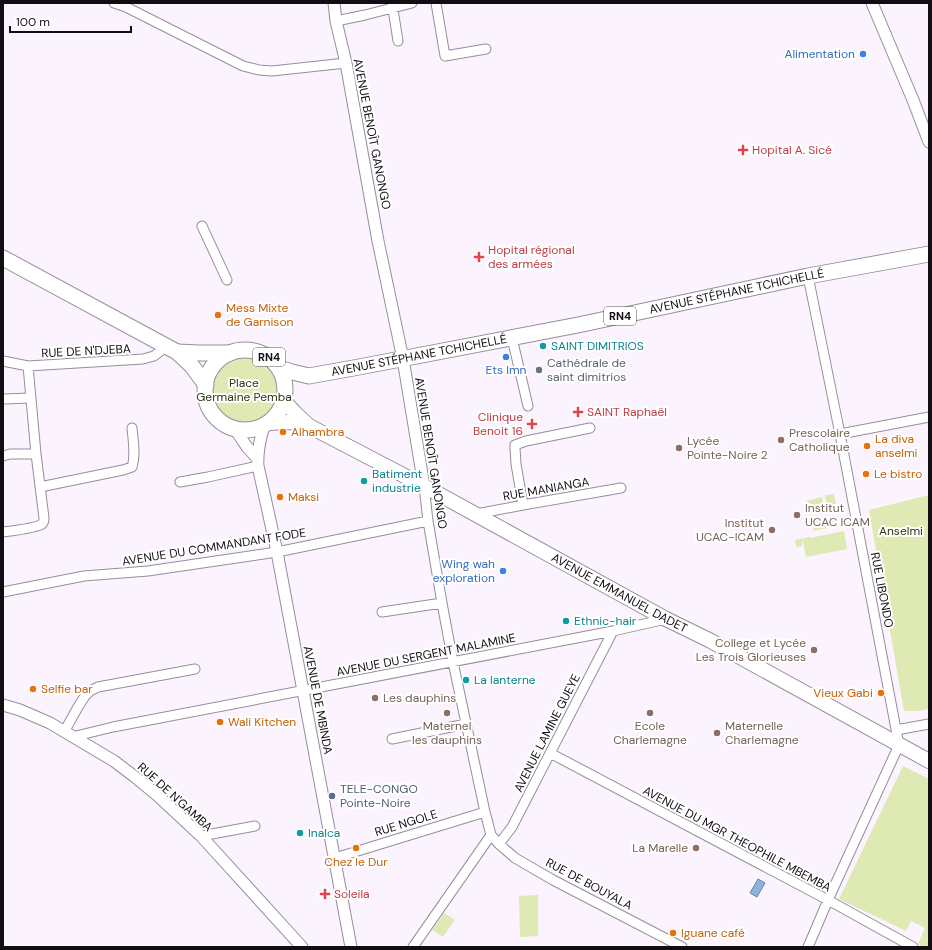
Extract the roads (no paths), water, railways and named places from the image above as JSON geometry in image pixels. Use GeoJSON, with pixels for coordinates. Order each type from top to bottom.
{"type":"FeatureCollection","features":[{"type":"Feature","properties":{"kind":"highway","name":"AVENUE STÉPHANE TCHICHELLÉ"},"geometry":{"type":"LineString","coordinates":[[285,397],[295,385],[309,376],[512,338],[808,276],[929,254]]}},
{"type":"Feature","properties":{"kind":"highway","name":"RN4"},"geometry":{"type":"LineString","coordinates":[[3,258],[172,349],[192,366],[206,385]]}},
{"type":"Feature","properties":{"kind":"highway","name":"RN4"},"geometry":{"type":"LineString","coordinates":[[172,349],[199,353],[230,353],[244,350],[257,352],[269,358],[279,368],[284,380],[285,397],[278,413],[266,425]]}},
{"type":"Feature","properties":{"kind":"highway","name":"RN4"},"geometry":{"type":"LineString","coordinates":[[230,353],[218,360],[210,371],[206,385],[206,399],[212,412],[222,423],[235,429]]}},
{"type":"Feature","properties":{"kind":"highway","name":"AVENUE STÉPHANE TCHICHELLÉ"},"geometry":{"type":"LineString","coordinates":[[279,368],[309,376]]}},
{"type":"Feature","properties":{"kind":"highway"},"geometry":{"type":"LineString","coordinates":[[235,429],[250,430],[266,425]]}},
{"type":"Feature","properties":{"kind":"main road","name":"AVENUE EMMANUEL DADET"},"geometry":{"type":"LineString","coordinates":[[285,397],[295,413],[309,426],[476,514],[666,619],[710,640],[929,761]]}},
{"type":"Feature","properties":{"kind":"main road","name":"AVENUE EMMANUEL DADET"},"geometry":{"type":"LineString","coordinates":[[266,425],[290,422],[309,426]]}},
{"type":"Feature","properties":{"kind":"street"},"geometry":{"type":"LineString","coordinates":[[114,3],[126,7],[243,66],[259,70],[272,71],[346,63]]}},
{"type":"Feature","properties":{"kind":"street","name":"AVENUE BENOÎT GANONGO"},"geometry":{"type":"LineString","coordinates":[[334,3],[336,21],[346,63],[378,241],[403,359],[424,486],[428,521],[453,662],[491,835]]}},
{"type":"Feature","properties":{"kind":"street"},"geometry":{"type":"LineString","coordinates":[[336,21],[365,15],[392,5],[412,3]]}},
{"type":"Feature","properties":{"kind":"street"},"geometry":{"type":"LineString","coordinates":[[436,3],[445,56],[486,49]]}},
{"type":"Feature","properties":{"kind":"street"},"geometry":{"type":"LineString","coordinates":[[872,3],[929,142]]}},
{"type":"Feature","properties":{"kind":"street"},"geometry":{"type":"LineString","coordinates":[[392,5],[398,41]]}},
{"type":"Feature","properties":{"kind":"street"},"geometry":{"type":"LineString","coordinates":[[202,226],[227,280]]}},
{"type":"Feature","properties":{"kind":"street","name":"RUE LIBONDO"},"geometry":{"type":"LineString","coordinates":[[808,276],[840,434],[899,745]]}},
{"type":"Feature","properties":{"kind":"street"},"geometry":{"type":"LineString","coordinates":[[512,338],[528,406]]}},
{"type":"Feature","properties":{"kind":"street","name":"RUE DE N'DJEBA"},"geometry":{"type":"LineString","coordinates":[[3,361],[28,366],[142,359],[172,349]]}},
{"type":"Feature","properties":{"kind":"street"},"geometry":{"type":"LineString","coordinates":[[3,532],[40,525],[44,522],[28,366]]}},
{"type":"Feature","properties":{"kind":"street"},"geometry":{"type":"LineString","coordinates":[[3,399],[31,398]]}},
{"type":"Feature","properties":{"kind":"street"},"geometry":{"type":"LineString","coordinates":[[840,434],[929,417]]}},
{"type":"Feature","properties":{"kind":"street","name":"AVENUE DE MBINDA"},"geometry":{"type":"LineString","coordinates":[[266,425],[259,442],[257,462],[277,552],[304,691],[351,947]]}},
{"type":"Feature","properties":{"kind":"street"},"geometry":{"type":"LineString","coordinates":[[40,487],[132,467],[134,462],[132,428]]}},
{"type":"Feature","properties":{"kind":"street"},"geometry":{"type":"LineString","coordinates":[[523,505],[516,464],[515,445],[526,441],[590,428]]}},
{"type":"Feature","properties":{"kind":"street","name":"AVENUE DE MBINDA"},"geometry":{"type":"LineString","coordinates":[[235,429],[257,462]]}},
{"type":"Feature","properties":{"kind":"street"},"geometry":{"type":"LineString","coordinates":[[3,456],[10,454],[36,454]]}},
{"type":"Feature","properties":{"kind":"street"},"geometry":{"type":"LineString","coordinates":[[180,482],[208,477],[257,462]]}},
{"type":"Feature","properties":{"kind":"street","name":"RUE MANIANGA"},"geometry":{"type":"LineString","coordinates":[[476,514],[621,488]]}},
{"type":"Feature","properties":{"kind":"street","name":"AVENUE DU COMMANDANT FODE"},"geometry":{"type":"LineString","coordinates":[[3,592],[84,576],[148,571],[277,552],[428,521]]}},
{"type":"Feature","properties":{"kind":"street"},"geometry":{"type":"LineString","coordinates":[[382,612],[442,603]]}},
{"type":"Feature","properties":{"kind":"street","name":"AVENUE DU SERGENT MALAMINE"},"geometry":{"type":"LineString","coordinates":[[68,734],[304,691],[613,631],[666,619]]}},
{"type":"Feature","properties":{"kind":"street","name":"AVENUE LAMINE GUEYE"},"geometry":{"type":"LineString","coordinates":[[499,844],[512,827],[613,631]]}},
{"type":"Feature","properties":{"kind":"street"},"geometry":{"type":"LineString","coordinates":[[68,734],[78,706],[90,691],[98,688],[195,669]]}},
{"type":"Feature","properties":{"kind":"street","name":"RUE DE N'GAMBA"},"geometry":{"type":"LineString","coordinates":[[3,705],[20,710],[50,723],[114,762],[135,777],[201,836],[302,947]]}},
{"type":"Feature","properties":{"kind":"street"},"geometry":{"type":"LineString","coordinates":[[392,739],[466,724]]}},
{"type":"Feature","properties":{"kind":"street"},"geometry":{"type":"LineString","coordinates":[[896,730],[929,724]]}},
{"type":"Feature","properties":{"kind":"street"},"geometry":{"type":"LineString","coordinates":[[808,947],[899,745]]}},
{"type":"Feature","properties":{"kind":"street","name":"AVENUE DU MGR THEOPHILE MBEMBA"},"geometry":{"type":"LineString","coordinates":[[550,753],[828,900],[913,947]]}},
{"type":"Feature","properties":{"kind":"street","name":"RUE NGOLE"},"geometry":{"type":"LineString","coordinates":[[335,858],[485,812]]}},
{"type":"Feature","properties":{"kind":"street"},"geometry":{"type":"LineString","coordinates":[[201,836],[255,826]]}},
{"type":"Feature","properties":{"kind":"street"},"geometry":{"type":"LineString","coordinates":[[413,947],[491,835]]}},
{"type":"Feature","properties":{"kind":"street","name":"RUE DE BOUYALA"},"geometry":{"type":"LineString","coordinates":[[491,835],[515,858],[553,880],[682,947]]}},
{"type":"Feature","properties":{"kind":"water"},"geometry":{"type":"Polygon","coordinates":[[[758,879],[765,883],[757,897],[750,893],[758,879]]]}},
{"type":"Feature","properties":{"kind":"place","name":"Alimentation"},"geometry":{"type":"Point","coordinates":[863,54]}},
{"type":"Feature","properties":{"kind":"place","name":"Hopital A. Sicé"},"geometry":{"type":"Point","coordinates":[743,150]}},
{"type":"Feature","properties":{"kind":"place","name":"Hopital régional des armées"},"geometry":{"type":"Point","coordinates":[479,257]}},
{"type":"Feature","properties":{"kind":"place","name":"Mess Mixte de Garnison"},"geometry":{"type":"Point","coordinates":[218,315]}},
{"type":"Feature","properties":{"kind":"place","name":"SAINT DIMITRIOS"},"geometry":{"type":"Point","coordinates":[543,346]}},
{"type":"Feature","properties":{"kind":"place","name":"Ets lmn"},"geometry":{"type":"Point","coordinates":[506,357]}},
{"type":"Feature","properties":{"kind":"place","name":"Cathédrale de saint dimitrios"},"geometry":{"type":"Point","coordinates":[539,370]}},
{"type":"Feature","properties":{"kind":"place","name":"SAINT Raphaël"},"geometry":{"type":"Point","coordinates":[578,412]}},
{"type":"Feature","properties":{"kind":"place","name":"Clinique Benoit 16"},"geometry":{"type":"Point","coordinates":[532,424]}},
{"type":"Feature","properties":{"kind":"place","name":"Alhambra"},"geometry":{"type":"Point","coordinates":[283,432]}},
{"type":"Feature","properties":{"kind":"place","name":"Prescolaire Catholique"},"geometry":{"type":"Point","coordinates":[781,440]}},
{"type":"Feature","properties":{"kind":"place","name":"La diva anselmi"},"geometry":{"type":"Point","coordinates":[867,446]}},
{"type":"Feature","properties":{"kind":"place","name":"Lycée Pointe-Noire 2"},"geometry":{"type":"Point","coordinates":[679,448]}},
{"type":"Feature","properties":{"kind":"place","name":"Le bistro"},"geometry":{"type":"Point","coordinates":[866,474]}},
{"type":"Feature","properties":{"kind":"place","name":"Batiment industrie"},"geometry":{"type":"Point","coordinates":[364,481]}},
{"type":"Feature","properties":{"kind":"place","name":"Maksi"},"geometry":{"type":"Point","coordinates":[280,497]}},
{"type":"Feature","properties":{"kind":"place","name":"Institut UCAC ICAM"},"geometry":{"type":"Point","coordinates":[797,515]}},
{"type":"Feature","properties":{"kind":"place","name":"Institut UCAC-ICAM"},"geometry":{"type":"Point","coordinates":[772,530]}},
{"type":"Feature","properties":{"kind":"place","name":"Wing wah exploration"},"geometry":{"type":"Point","coordinates":[503,571]}},
{"type":"Feature","properties":{"kind":"place","name":"Ethnic-hair"},"geometry":{"type":"Point","coordinates":[566,621]}},
{"type":"Feature","properties":{"kind":"place","name":"College et Lycée Les Trois Glorieuses"},"geometry":{"type":"Point","coordinates":[814,650]}},
{"type":"Feature","properties":{"kind":"place","name":"La lanterne"},"geometry":{"type":"Point","coordinates":[466,680]}},
{"type":"Feature","properties":{"kind":"place","name":"Selfie bar"},"geometry":{"type":"Point","coordinates":[33,689]}},
{"type":"Feature","properties":{"kind":"place","name":"Vieux Gabi"},"geometry":{"type":"Point","coordinates":[881,693]}},
{"type":"Feature","properties":{"kind":"place","name":"Les dauphins"},"geometry":{"type":"Point","coordinates":[375,698]}},
{"type":"Feature","properties":{"kind":"place","name":"Maternel les dauphins"},"geometry":{"type":"Point","coordinates":[447,713]}},
{"type":"Feature","properties":{"kind":"place","name":"Ecole Charlemagne"},"geometry":{"type":"Point","coordinates":[650,713]}},
{"type":"Feature","properties":{"kind":"place","name":"Wali Kitchen"},"geometry":{"type":"Point","coordinates":[220,722]}},
{"type":"Feature","properties":{"kind":"place","name":"Maternelle Charlemagne"},"geometry":{"type":"Point","coordinates":[717,733]}},
{"type":"Feature","properties":{"kind":"place","name":"TELE-CONGO Pointe-Noire"},"geometry":{"type":"Point","coordinates":[332,796]}},
{"type":"Feature","properties":{"kind":"place","name":"Inalca"},"geometry":{"type":"Point","coordinates":[300,833]}},
{"type":"Feature","properties":{"kind":"place","name":"Chez le Dur"},"geometry":{"type":"Point","coordinates":[356,848]}},
{"type":"Feature","properties":{"kind":"place","name":"La Marelle"},"geometry":{"type":"Point","coordinates":[696,848]}},
{"type":"Feature","properties":{"kind":"place","name":"Soleila"},"geometry":{"type":"Point","coordinates":[325,894]}},
{"type":"Feature","properties":{"kind":"place","name":"Iguane café"},"geometry":{"type":"Point","coordinates":[673,933]}},
{"type":"Feature","properties":{"kind":"park label","name":"Place Germaine Pemba"},"geometry":{"type":"Point","coordinates":[244,390]}},
{"type":"Feature","properties":{"kind":"park label","name":"Anselmi"},"geometry":{"type":"Point","coordinates":[901,531]}}]}
